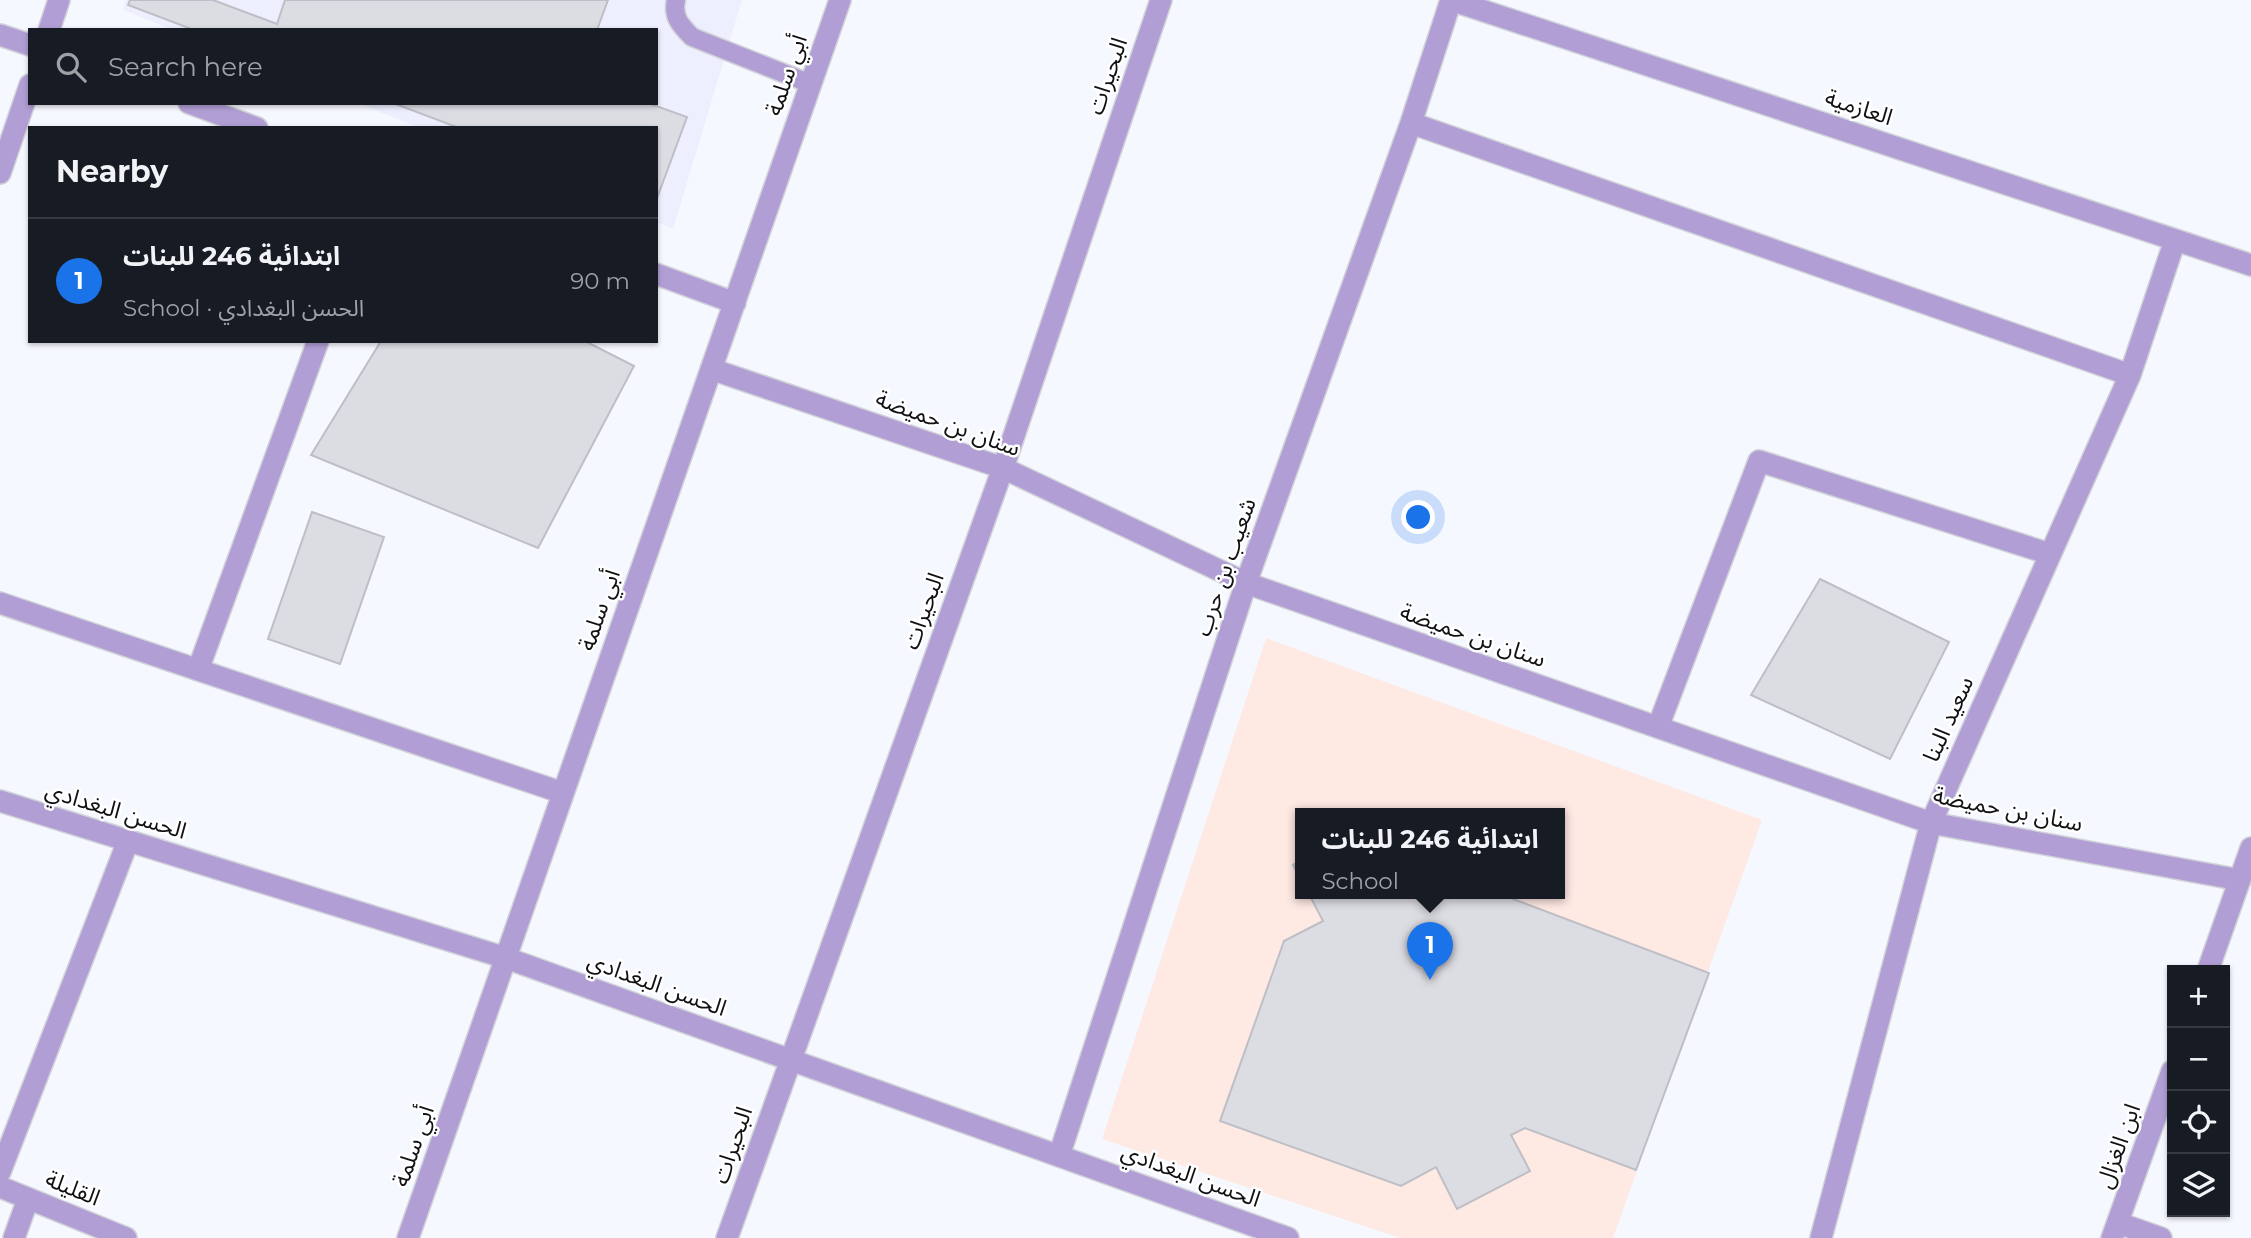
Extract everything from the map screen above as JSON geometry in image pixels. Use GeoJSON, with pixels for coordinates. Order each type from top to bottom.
{"type":"FeatureCollection","features":[{"type":"Feature","properties":{"kind":"street"},"geometry":{"type":"LineString","coordinates":[[50,28],[59,0]]}},
{"type":"Feature","properties":{"kind":"street","name":"أبي سلمة"},"geometry":{"type":"LineString","coordinates":[[408,1238],[840,0]]}},
{"type":"Feature","properties":{"kind":"street","name":"البحيرات"},"geometry":{"type":"LineString","coordinates":[[727,1238],[1003,468],[1161,0]]}},
{"type":"Feature","properties":{"kind":"street","name":"شعيب بن حرب"},"geometry":{"type":"LineString","coordinates":[[1059,1156],[1246,583],[1411,123],[1451,0]]}},
{"type":"Feature","properties":{"kind":"street","name":"العازمية"},"geometry":{"type":"LineString","coordinates":[[1451,0],[2251,265]]}},
{"type":"Feature","properties":{"kind":"street"},"geometry":{"type":"LineString","coordinates":[[0,35],[28,44]]}},
{"type":"Feature","properties":{"kind":"street"},"geometry":{"type":"LineString","coordinates":[[0,173],[28,91]]}},
{"type":"Feature","properties":{"kind":"street"},"geometry":{"type":"LineString","coordinates":[[194,105],[252,126]]}},
{"type":"Feature","properties":{"kind":"street"},"geometry":{"type":"LineString","coordinates":[[1411,123],[2130,374]]}},
{"type":"Feature","properties":{"kind":"street","name":"سعيد البنا"},"geometry":{"type":"LineString","coordinates":[[1821,1238],[1931,822],[2130,374],[2175,240]]}},
{"type":"Feature","properties":{"kind":"street"},"geometry":{"type":"LineString","coordinates":[[658,275],[734,303]]}},
{"type":"Feature","properties":{"kind":"street"},"geometry":{"type":"LineString","coordinates":[[198,670],[317,343]]}},
{"type":"Feature","properties":{"kind":"street","name":"سنان بن حميضة"},"geometry":{"type":"LineString","coordinates":[[712,369],[1003,468],[1246,583],[1931,822],[2240,880]]}},
{"type":"Feature","properties":{"kind":"street"},"geometry":{"type":"LineString","coordinates":[[1658,727],[1759,461],[2050,554]]}},
{"type":"Feature","properties":{"kind":"street"},"geometry":{"type":"LineString","coordinates":[[0,603],[563,793]]}},
{"type":"Feature","properties":{"kind":"street","name":"الحسن البغدادي"},"geometry":{"type":"LineString","coordinates":[[0,801],[506,958],[1288,1238]]}},
{"type":"Feature","properties":{"kind":"street"},"geometry":{"type":"LineString","coordinates":[[0,1172],[128,841]]}},
{"type":"Feature","properties":{"kind":"street"},"geometry":{"type":"LineString","coordinates":[[2210,965],[2251,848]]}},
{"type":"Feature","properties":{"kind":"street","name":"ابن الغزال"},"geometry":{"type":"LineString","coordinates":[[2115,1231],[2167,1085]]}},
{"type":"Feature","properties":{"kind":"street","name":"القليلة"},"geometry":{"type":"LineString","coordinates":[[0,1187],[126,1238]]}},
{"type":"Feature","properties":{"kind":"street"},"geometry":{"type":"LineString","coordinates":[[14,1238],[28,1199]]}},
{"type":"Feature","properties":{"kind":"street"},"geometry":{"type":"LineString","coordinates":[[2115,1231],[2161,1238]]}},
{"type":"Feature","properties":{"kind":"lane"},"geometry":{"type":"LineString","coordinates":[[676,0],[678,23],[692,37],[811,84]]}},
{"type":"Feature","properties":{"kind":"shaded area"},"geometry":{"type":"Polygon","coordinates":[[[126,0],[742,0],[673,229],[658,223],[658,126],[415,126],[363,105],[658,105],[658,28],[169,28],[123,10],[126,0]]]}},
{"type":"Feature","properties":{"kind":"shaded area"},"geometry":{"type":"Polygon","coordinates":[[[1266,638],[1762,820],[1613,1238],[1400,1238],[1102,1139],[1266,638]]]}},
{"type":"Feature","properties":{"kind":"building"},"geometry":{"type":"Polygon","coordinates":[[[130,0],[213,0],[277,24],[285,0],[608,0],[598,28],[189,28],[128,5],[130,0]]]}},
{"type":"Feature","properties":{"kind":"building"},"geometry":{"type":"Polygon","coordinates":[[[398,105],[654,105],[687,117],[658,196],[658,126],[454,126],[398,105]]]}},
{"type":"Feature","properties":{"kind":"building"},"geometry":{"type":"Polygon","coordinates":[[[380,343],[589,343],[634,366],[538,548],[311,455],[380,343]]]}},
{"type":"Feature","properties":{"kind":"building"},"geometry":{"type":"Polygon","coordinates":[[[312,512],[384,537],[340,664],[268,639],[312,512]]]}},
{"type":"Feature","properties":{"kind":"building"},"geometry":{"type":"Polygon","coordinates":[[[1820,579],[1949,642],[1890,759],[1751,695],[1820,579]]]}},
{"type":"Feature","properties":{"kind":"building"},"geometry":{"type":"Polygon","coordinates":[[[1312,899],[1513,899],[1709,973],[1636,1170],[1525,1128],[1511,1135],[1530,1171],[1457,1209],[1436,1167],[1401,1186],[1220,1121],[1284,941],[1323,921],[1312,899]]]}},
{"type":"Feature","properties":{"kind":"place","name":"ابتدائية 246 للبنات"},"geometry":{"type":"Point","coordinates":[1430,980]}}]}
